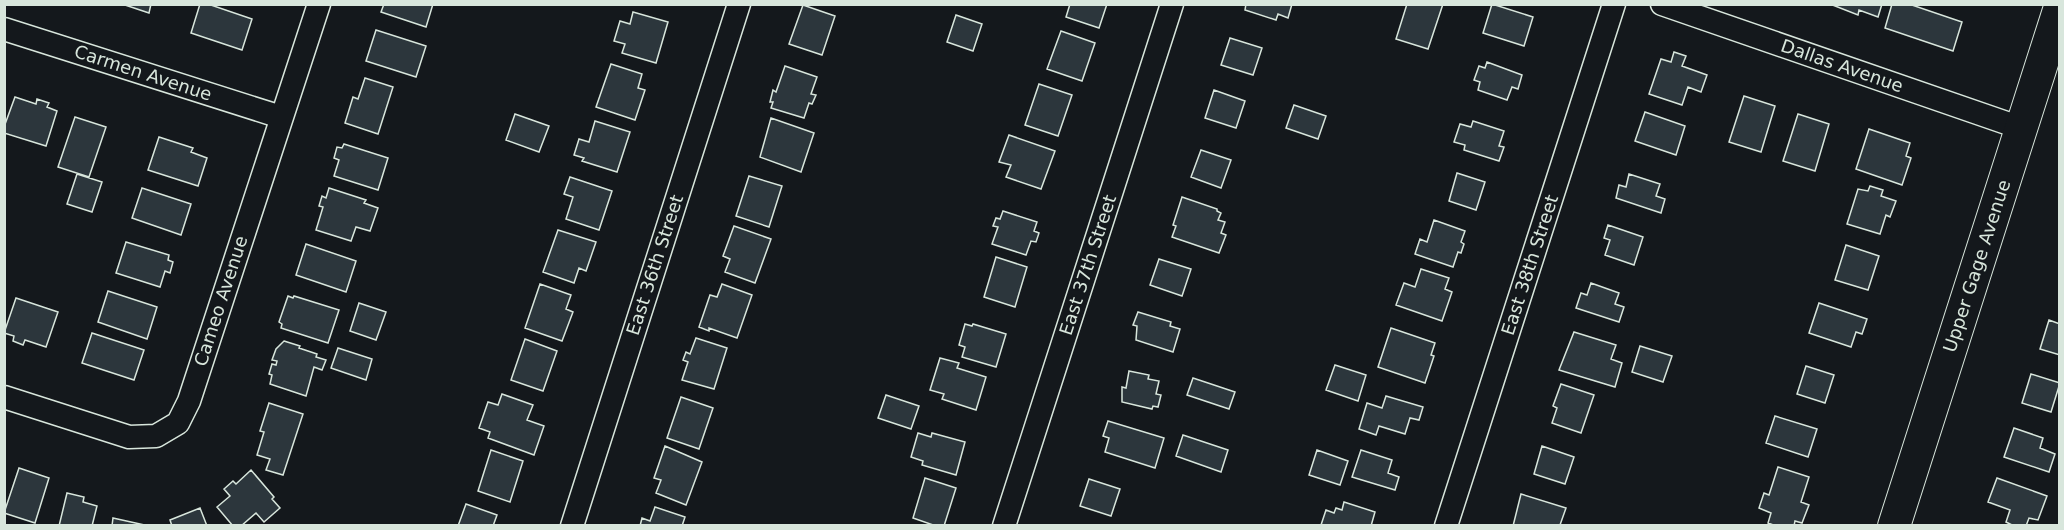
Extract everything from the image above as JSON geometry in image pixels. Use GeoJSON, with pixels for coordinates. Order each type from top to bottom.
{"type":"FeatureCollection","features":[{"type":"Feature","properties":{"kind":"main road","name":"Upper Gage Avenue"},"geometry":{"type":"LineString","coordinates":[[1894,525],[2060,7]]}},
{"type":"Feature","properties":{"kind":"street","name":"Cameo Avenue"},"geometry":{"type":"LineString","coordinates":[[4,397],[129,437],[156,436],[178,423],[189,401],[319,4]]}},
{"type":"Feature","properties":{"kind":"street","name":"East 36th Street"},"geometry":{"type":"LineString","coordinates":[[572,525],[739,4]]}},
{"type":"Feature","properties":{"kind":"street","name":"East 37th Street"},"geometry":{"type":"LineString","coordinates":[[1004,525],[1172,4]]}},
{"type":"Feature","properties":{"kind":"street","name":"East 38th Street"},"geometry":{"type":"LineString","coordinates":[[1446,525],[1614,4]]}},
{"type":"Feature","properties":{"kind":"street","name":"Dallas Avenue"},"geometry":{"type":"LineString","coordinates":[[1662,4],[2021,128]]}},
{"type":"Feature","properties":{"kind":"street","name":"Carmen Avenue"},"geometry":{"type":"LineString","coordinates":[[4,29],[281,117]]}},
{"type":"Feature","properties":{"kind":"building"},"geometry":{"type":"Polygon","coordinates":[[[122,4],[151,4],[149,13],[122,4]]]}},
{"type":"Feature","properties":{"kind":"building"},"geometry":{"type":"Polygon","coordinates":[[[200,4],[208,4],[252,19],[242,50],[191,33],[200,4]]]}},
{"type":"Feature","properties":{"kind":"building"},"geometry":{"type":"Polygon","coordinates":[[[384,4],[433,4],[426,27],[381,12],[384,4]]]}},
{"type":"Feature","properties":{"kind":"building"},"geometry":{"type":"Polygon","coordinates":[[[1070,4],[1107,4],[1099,28],[1066,17],[1070,4]]]}},
{"type":"Feature","properties":{"kind":"building"},"geometry":{"type":"Polygon","coordinates":[[[1246,4],[1292,4],[1288,18],[1278,14],[1276,20],[1245,10],[1246,4]]]}},
{"type":"Feature","properties":{"kind":"building"},"geometry":{"type":"Polygon","coordinates":[[[1407,4],[1443,4],[1428,49],[1396,39],[1407,4]]]}},
{"type":"Feature","properties":{"kind":"building"},"geometry":{"type":"Polygon","coordinates":[[[1492,4],[1533,17],[1524,46],[1483,33],[1492,4]]]}},
{"type":"Feature","properties":{"kind":"building"},"geometry":{"type":"Polygon","coordinates":[[[1830,4],[1882,4],[1878,17],[1859,10],[1858,15],[1830,4]]]}},
{"type":"Feature","properties":{"kind":"building"},"geometry":{"type":"Polygon","coordinates":[[[1892,4],[1909,4],[1962,22],[1953,51],[1885,28],[1892,4]]]}},
{"type":"Feature","properties":{"kind":"building"},"geometry":{"type":"Polygon","coordinates":[[[803,5],[835,16],[822,55],[789,44],[803,5]]]}},
{"type":"Feature","properties":{"kind":"building"},"geometry":{"type":"Polygon","coordinates":[[[633,12],[668,22],[656,63],[622,53],[625,44],[614,41],[620,21],[630,24],[633,12]]]}},
{"type":"Feature","properties":{"kind":"building"},"geometry":{"type":"Polygon","coordinates":[[[956,15],[982,24],[973,51],[947,42],[956,15]]]}},
{"type":"Feature","properties":{"kind":"building"},"geometry":{"type":"Polygon","coordinates":[[[376,30],[426,46],[416,77],[366,61],[376,30]]]}},
{"type":"Feature","properties":{"kind":"building"},"geometry":{"type":"Polygon","coordinates":[[[1061,31],[1095,43],[1082,81],[1047,69],[1061,31]]]}},
{"type":"Feature","properties":{"kind":"building"},"geometry":{"type":"Polygon","coordinates":[[[1230,38],[1262,48],[1253,75],[1221,65],[1230,38]]]}},
{"type":"Feature","properties":{"kind":"building"},"geometry":{"type":"Polygon","coordinates":[[[1674,52],[1686,56],[1682,66],[1707,75],[1701,92],[1688,87],[1682,105],[1649,94],[1661,59],[1671,62],[1674,52]]]}},
{"type":"Feature","properties":{"kind":"building"},"geometry":{"type":"Polygon","coordinates":[[[1487,62],[1522,75],[1518,89],[1512,87],[1507,100],[1478,90],[1480,82],[1474,80],[1479,66],[1485,68],[1487,62]]]}},
{"type":"Feature","properties":{"kind":"building"},"geometry":{"type":"Polygon","coordinates":[[[611,64],[642,74],[638,88],[645,90],[635,120],[596,107],[611,64]]]}},
{"type":"Feature","properties":{"kind":"building"},"geometry":{"type":"Polygon","coordinates":[[[785,66],[817,77],[811,94],[816,95],[812,104],[809,103],[804,118],[771,108],[773,90],[776,92],[785,66]]]}},
{"type":"Feature","properties":{"kind":"building"},"geometry":{"type":"Polygon","coordinates":[[[365,78],[393,87],[378,134],[345,123],[353,97],[358,99],[365,78]]]}},
{"type":"Feature","properties":{"kind":"building"},"geometry":{"type":"Polygon","coordinates":[[[1039,84],[1072,95],[1058,136],[1025,125],[1039,84]]]}},
{"type":"Feature","properties":{"kind":"building"},"geometry":{"type":"Polygon","coordinates":[[[1214,90],[1245,101],[1236,128],[1205,118],[1214,90]]]}},
{"type":"Feature","properties":{"kind":"building"},"geometry":{"type":"Polygon","coordinates":[[[1744,96],[1775,106],[1761,152],[1729,142],[1744,96]]]}},
{"type":"Feature","properties":{"kind":"building"},"geometry":{"type":"Polygon","coordinates":[[[15,97],[36,104],[37,99],[49,103],[47,107],[57,111],[46,146],[4,133],[15,97]]]}},
{"type":"Feature","properties":{"kind":"building"},"geometry":{"type":"Polygon","coordinates":[[[1294,105],[1326,116],[1318,139],[1286,128],[1294,105]]]}},
{"type":"Feature","properties":{"kind":"building"},"geometry":{"type":"Polygon","coordinates":[[[1645,112],[1685,126],[1676,155],[1635,141],[1645,112]]]}},
{"type":"Feature","properties":{"kind":"building"},"geometry":{"type":"Polygon","coordinates":[[[515,114],[549,126],[539,152],[506,140],[515,114]]]}},
{"type":"Feature","properties":{"kind":"building"},"geometry":{"type":"Polygon","coordinates":[[[1798,114],[1829,124],[1815,171],[1783,161],[1798,114]]]}},
{"type":"Feature","properties":{"kind":"building"},"geometry":{"type":"Polygon","coordinates":[[[75,117],[106,127],[89,177],[58,167],[75,117]]]}},
{"type":"Feature","properties":{"kind":"building"},"geometry":{"type":"Polygon","coordinates":[[[771,118],[814,133],[801,172],[760,157],[771,118]]]}},
{"type":"Feature","properties":{"kind":"building"},"geometry":{"type":"Polygon","coordinates":[[[595,121],[630,132],[617,172],[582,161],[584,158],[574,155],[579,139],[589,142],[595,121]]]}},
{"type":"Feature","properties":{"kind":"building"},"geometry":{"type":"Polygon","coordinates":[[[1473,121],[1504,131],[1499,146],[1504,147],[1499,161],[1464,150],[1465,145],[1454,142],[1460,124],[1471,127],[1473,121]]]}},
{"type":"Feature","properties":{"kind":"building"},"geometry":{"type":"Polygon","coordinates":[[[1869,129],[1910,143],[1906,156],[1911,158],[1902,185],[1856,169],[1869,129]]]}},
{"type":"Feature","properties":{"kind":"building"},"geometry":{"type":"Polygon","coordinates":[[[1009,135],[1055,151],[1041,189],[1006,177],[1011,165],[999,162],[1009,135]]]}},
{"type":"Feature","properties":{"kind":"building"},"geometry":{"type":"Polygon","coordinates":[[[159,137],[193,148],[191,152],[207,158],[198,186],[148,170],[159,137]]]}},
{"type":"Feature","properties":{"kind":"building"},"geometry":{"type":"Polygon","coordinates":[[[344,144],[388,158],[378,190],[334,176],[339,160],[334,158],[337,147],[342,148],[344,144]]]}},
{"type":"Feature","properties":{"kind":"building"},"geometry":{"type":"Polygon","coordinates":[[[1201,150],[1231,160],[1221,188],[1191,177],[1201,150]]]}},
{"type":"Feature","properties":{"kind":"building"},"geometry":{"type":"Polygon","coordinates":[[[1457,173],[1485,182],[1476,210],[1449,201],[1457,173]]]}},
{"type":"Feature","properties":{"kind":"building"},"geometry":{"type":"Polygon","coordinates":[[[77,174],[102,182],[92,212],[67,204],[77,174]]]}},
{"type":"Feature","properties":{"kind":"building"},"geometry":{"type":"Polygon","coordinates":[[[1629,174],[1660,184],[1656,196],[1665,199],[1661,213],[1616,198],[1619,185],[1626,187],[1629,174]]]}},
{"type":"Feature","properties":{"kind":"building"},"geometry":{"type":"Polygon","coordinates":[[[749,176],[782,186],[769,227],[736,216],[749,176]]]}},
{"type":"Feature","properties":{"kind":"building"},"geometry":{"type":"Polygon","coordinates":[[[570,177],[612,191],[599,230],[566,219],[573,197],[564,194],[570,177]]]}},
{"type":"Feature","properties":{"kind":"building"},"geometry":{"type":"Polygon","coordinates":[[[1870,186],[1883,190],[1881,196],[1896,201],[1890,217],[1886,215],[1880,234],[1847,224],[1858,189],[1868,191],[1870,186]]]}},
{"type":"Feature","properties":{"kind":"building"},"geometry":{"type":"Polygon","coordinates":[[[142,188],[191,204],[181,235],[132,218],[142,188]]]}},
{"type":"Feature","properties":{"kind":"building"},"geometry":{"type":"Polygon","coordinates":[[[329,188],[366,200],[364,203],[378,208],[370,231],[356,227],[351,241],[316,230],[323,207],[319,206],[322,196],[326,198],[329,188]]]}},
{"type":"Feature","properties":{"kind":"building"},"geometry":{"type":"Polygon","coordinates":[[[1182,197],[1217,209],[1221,213],[1218,220],[1225,222],[1221,233],[1226,235],[1219,253],[1172,237],[1176,226],[1173,225],[1182,197]]]}},
{"type":"Feature","properties":{"kind":"building"},"geometry":{"type":"Polygon","coordinates":[[[1003,211],[1037,222],[1034,231],[1039,233],[1036,242],[1031,241],[1026,255],[992,244],[998,227],[993,226],[996,218],[1000,219],[1003,211]]]}},
{"type":"Feature","properties":{"kind":"building"},"geometry":{"type":"Polygon","coordinates":[[[1434,220],[1465,231],[1461,242],[1464,244],[1461,253],[1458,252],[1453,267],[1415,254],[1420,239],[1427,242],[1434,220]]]}},
{"type":"Feature","properties":{"kind":"building"},"geometry":{"type":"Polygon","coordinates":[[[1608,225],[1643,237],[1634,265],[1605,255],[1610,240],[1604,238],[1608,225]]]}},
{"type":"Feature","properties":{"kind":"building"},"geometry":{"type":"Polygon","coordinates":[[[734,226],[771,239],[755,283],[725,272],[730,259],[723,256],[734,226]]]}},
{"type":"Feature","properties":{"kind":"building"},"geometry":{"type":"Polygon","coordinates":[[[558,230],[596,242],[586,271],[579,268],[574,283],[543,272],[558,230]]]}},
{"type":"Feature","properties":{"kind":"building"},"geometry":{"type":"Polygon","coordinates":[[[126,242],[169,255],[168,260],[173,262],[170,273],[165,271],[160,287],[116,273],[126,242]]]}},
{"type":"Feature","properties":{"kind":"building"},"geometry":{"type":"Polygon","coordinates":[[[306,244],[356,261],[346,292],[296,275],[306,244]]]}},
{"type":"Feature","properties":{"kind":"building"},"geometry":{"type":"Polygon","coordinates":[[[1846,245],[1879,256],[1868,290],[1835,280],[1846,245]]]}},
{"type":"Feature","properties":{"kind":"building"},"geometry":{"type":"Polygon","coordinates":[[[996,257],[1027,267],[1015,307],[984,297],[996,257]]]}},
{"type":"Feature","properties":{"kind":"building"},"geometry":{"type":"Polygon","coordinates":[[[1159,259],[1191,269],[1182,296],[1150,285],[1159,259]]]}},
{"type":"Feature","properties":{"kind":"building"},"geometry":{"type":"Polygon","coordinates":[[[1421,269],[1449,278],[1445,289],[1452,292],[1442,321],[1396,305],[1404,283],[1415,287],[1421,269]]]}},
{"type":"Feature","properties":{"kind":"building"},"geometry":{"type":"Polygon","coordinates":[[[1591,283],[1619,293],[1615,304],[1624,307],[1619,322],[1576,308],[1581,293],[1587,295],[1591,283]]]}},
{"type":"Feature","properties":{"kind":"building"},"geometry":{"type":"Polygon","coordinates":[[[540,284],[571,295],[566,309],[573,312],[562,341],[525,328],[540,284]]]}},
{"type":"Feature","properties":{"kind":"building"},"geometry":{"type":"Polygon","coordinates":[[[722,284],[752,295],[737,338],[709,328],[709,331],[699,327],[710,295],[717,297],[722,284]]]}},
{"type":"Feature","properties":{"kind":"building"},"geometry":{"type":"Polygon","coordinates":[[[108,291],[157,307],[147,339],[98,322],[108,291]]]}},
{"type":"Feature","properties":{"kind":"building"},"geometry":{"type":"Polygon","coordinates":[[[288,296],[339,310],[328,343],[281,328],[282,324],[279,322],[288,296]]]}},
{"type":"Feature","properties":{"kind":"building"},"geometry":{"type":"Polygon","coordinates":[[[16,298],[58,312],[46,347],[25,340],[23,345],[13,341],[14,336],[4,333],[16,298]]]}},
{"type":"Feature","properties":{"kind":"building"},"geometry":{"type":"Polygon","coordinates":[[[359,303],[386,312],[376,340],[350,331],[359,303]]]}},
{"type":"Feature","properties":{"kind":"building"},"geometry":{"type":"Polygon","coordinates":[[[1819,303],[1867,319],[1862,334],[1856,332],[1851,347],[1809,333],[1819,303]]]}},
{"type":"Feature","properties":{"kind":"building"},"geometry":{"type":"Polygon","coordinates":[[[1138,312],[1171,322],[1170,326],[1180,329],[1173,352],[1136,340],[1137,326],[1133,325],[1138,312]]]}},
{"type":"Feature","properties":{"kind":"building"},"geometry":{"type":"Polygon","coordinates":[[[2049,320],[2060,324],[2060,355],[2040,349],[2049,320]]]}},
{"type":"Feature","properties":{"kind":"building"},"geometry":{"type":"Polygon","coordinates":[[[965,324],[972,326],[973,324],[1006,334],[996,367],[962,357],[965,347],[959,345],[965,324]]]}},
{"type":"Feature","properties":{"kind":"building"},"geometry":{"type":"Polygon","coordinates":[[[1391,328],[1435,343],[1431,355],[1434,356],[1425,383],[1378,367],[1391,328]]]}},
{"type":"Feature","properties":{"kind":"building"},"geometry":{"type":"Polygon","coordinates":[[[1574,332],[1616,345],[1611,359],[1622,363],[1615,387],[1559,370],[1574,332]]]}},
{"type":"Feature","properties":{"kind":"building"},"geometry":{"type":"Polygon","coordinates":[[[92,333],[144,350],[134,380],[82,363],[92,333]]]}},
{"type":"Feature","properties":{"kind":"building"},"geometry":{"type":"Polygon","coordinates":[[[696,338],[727,348],[714,389],[682,380],[688,362],[683,360],[686,352],[690,354],[696,338]]]}},
{"type":"Feature","properties":{"kind":"building"},"geometry":{"type":"Polygon","coordinates":[[[525,339],[557,351],[543,391],[511,380],[525,339]]]}},
{"type":"Feature","properties":{"kind":"building"},"geometry":{"type":"Polygon","coordinates":[[[284,341],[300,346],[299,348],[317,354],[316,357],[326,360],[322,370],[314,367],[306,396],[270,384],[272,375],[269,374],[272,364],[276,365],[277,361],[272,360],[276,349],[284,341]]]}},
{"type":"Feature","properties":{"kind":"building"},"geometry":{"type":"Polygon","coordinates":[[[1640,346],[1672,356],[1663,382],[1632,372],[1640,346]]]}},
{"type":"Feature","properties":{"kind":"building"},"geometry":{"type":"Polygon","coordinates":[[[338,348],[372,359],[366,380],[331,368],[338,348]]]}},
{"type":"Feature","properties":{"kind":"building"},"geometry":{"type":"Polygon","coordinates":[[[940,358],[959,363],[957,368],[986,377],[976,410],[942,399],[944,394],[930,390],[940,358]]]}},
{"type":"Feature","properties":{"kind":"building"},"geometry":{"type":"Polygon","coordinates":[[[1335,365],[1366,375],[1358,401],[1326,390],[1335,365]]]}},
{"type":"Feature","properties":{"kind":"building"},"geometry":{"type":"Polygon","coordinates":[[[1806,366],[1834,375],[1825,403],[1797,394],[1806,366]]]}},
{"type":"Feature","properties":{"kind":"building"},"geometry":{"type":"Polygon","coordinates":[[[1129,371],[1149,375],[1148,379],[1159,381],[1156,394],[1161,395],[1158,407],[1153,406],[1152,409],[1122,402],[1122,387],[1126,388],[1129,371]]]}},
{"type":"Feature","properties":{"kind":"building"},"geometry":{"type":"Polygon","coordinates":[[[2031,374],[2060,383],[2051,412],[2022,403],[2031,374]]]}},
{"type":"Feature","properties":{"kind":"building"},"geometry":{"type":"Polygon","coordinates":[[[1193,378],[1235,392],[1229,409],[1187,395],[1193,378]]]}},
{"type":"Feature","properties":{"kind":"building"},"geometry":{"type":"Polygon","coordinates":[[[1561,384],[1594,395],[1581,433],[1552,423],[1557,408],[1553,406],[1561,384]]]}},
{"type":"Feature","properties":{"kind":"building"},"geometry":{"type":"Polygon","coordinates":[[[502,394],[533,405],[527,420],[544,426],[534,455],[488,438],[490,432],[479,428],[488,402],[498,405],[502,394]]]}},
{"type":"Feature","properties":{"kind":"building"},"geometry":{"type":"Polygon","coordinates":[[[886,395],[919,406],[911,429],[878,418],[886,395]]]}},
{"type":"Feature","properties":{"kind":"building"},"geometry":{"type":"Polygon","coordinates":[[[1386,396],[1423,407],[1419,420],[1410,418],[1405,434],[1379,426],[1376,435],[1359,429],[1367,403],[1382,408],[1386,396]]]}},
{"type":"Feature","properties":{"kind":"building"},"geometry":{"type":"Polygon","coordinates":[[[681,397],[713,408],[699,449],[667,438],[681,397]]]}},
{"type":"Feature","properties":{"kind":"building"},"geometry":{"type":"Polygon","coordinates":[[[269,403],[303,414],[283,475],[266,470],[270,459],[257,455],[264,432],[260,431],[269,403]]]}},
{"type":"Feature","properties":{"kind":"building"},"geometry":{"type":"Polygon","coordinates":[[[1775,416],[1817,429],[1808,457],[1766,443],[1775,416]]]}},
{"type":"Feature","properties":{"kind":"building"},"geometry":{"type":"Polygon","coordinates":[[[1108,421],[1164,438],[1155,468],[1105,452],[1109,438],[1103,436],[1108,421]]]}},
{"type":"Feature","properties":{"kind":"building"},"geometry":{"type":"Polygon","coordinates":[[[2014,428],[2043,438],[2040,448],[2055,454],[2049,472],[2004,457],[2014,428]]]}},
{"type":"Feature","properties":{"kind":"building"},"geometry":{"type":"Polygon","coordinates":[[[918,433],[931,437],[932,433],[965,442],[956,475],[922,465],[923,461],[911,457],[918,433]]]}},
{"type":"Feature","properties":{"kind":"building"},"geometry":{"type":"Polygon","coordinates":[[[1183,435],[1228,450],[1221,472],[1176,456],[1183,435]]]}},
{"type":"Feature","properties":{"kind":"building"},"geometry":{"type":"Polygon","coordinates":[[[665,446],[702,462],[686,505],[656,493],[661,480],[654,478],[665,446]]]}},
{"type":"Feature","properties":{"kind":"building"},"geometry":{"type":"Polygon","coordinates":[[[1542,446],[1574,457],[1565,484],[1534,474],[1542,446]]]}},
{"type":"Feature","properties":{"kind":"building"},"geometry":{"type":"Polygon","coordinates":[[[491,450],[523,461],[510,502],[478,491],[491,450]]]}},
{"type":"Feature","properties":{"kind":"building"},"geometry":{"type":"Polygon","coordinates":[[[1317,450],[1348,461],[1340,485],[1309,475],[1317,450]]]}},
{"type":"Feature","properties":{"kind":"building"},"geometry":{"type":"Polygon","coordinates":[[[1361,450],[1392,460],[1388,473],[1399,477],[1395,490],[1352,477],[1361,450]]]}},
{"type":"Feature","properties":{"kind":"building"},"geometry":{"type":"Polygon","coordinates":[[[1778,467],[1809,477],[1801,502],[1809,505],[1802,523],[1795,521],[1794,526],[1776,526],[1768,523],[1771,513],[1759,508],[1764,493],[1769,495],[1778,467]]]}},
{"type":"Feature","properties":{"kind":"building"},"geometry":{"type":"Polygon","coordinates":[[[19,468],[49,478],[35,523],[4,513],[19,468]]]}},
{"type":"Feature","properties":{"kind":"building"},"geometry":{"type":"Polygon","coordinates":[[[251,470],[274,497],[272,499],[280,508],[264,522],[256,513],[241,526],[233,526],[217,507],[230,496],[224,489],[233,481],[236,484],[251,470]]]}},
{"type":"Feature","properties":{"kind":"building"},"geometry":{"type":"Polygon","coordinates":[[[925,478],[956,488],[944,526],[936,526],[913,518],[925,478]]]}},
{"type":"Feature","properties":{"kind":"building"},"geometry":{"type":"Polygon","coordinates":[[[1997,478],[2047,496],[2038,520],[2029,518],[2026,526],[2014,526],[2006,522],[2010,510],[1988,502],[1997,478]]]}},
{"type":"Feature","properties":{"kind":"building"},"geometry":{"type":"Polygon","coordinates":[[[1089,479],[1120,489],[1111,516],[1080,506],[1089,479]]]}},
{"type":"Feature","properties":{"kind":"building"},"geometry":{"type":"Polygon","coordinates":[[[67,493],[84,497],[83,502],[97,506],[92,526],[59,526],[67,493]]]}},
{"type":"Feature","properties":{"kind":"building"},"geometry":{"type":"Polygon","coordinates":[[[1521,494],[1566,508],[1560,525],[1563,526],[1513,526],[1521,494]]]}},
{"type":"Feature","properties":{"kind":"building"},"geometry":{"type":"Polygon","coordinates":[[[1344,502],[1375,512],[1371,526],[1321,525],[1326,510],[1334,513],[1336,508],[1342,510],[1344,502]]]}},
{"type":"Feature","properties":{"kind":"building"},"geometry":{"type":"Polygon","coordinates":[[[466,504],[497,515],[493,526],[458,526],[466,504]]]}},
{"type":"Feature","properties":{"kind":"building"},"geometry":{"type":"Polygon","coordinates":[[[655,507],[685,517],[682,526],[640,526],[642,518],[650,521],[655,507]]]}},
{"type":"Feature","properties":{"kind":"building"},"geometry":{"type":"Polygon","coordinates":[[[200,508],[207,526],[172,526],[170,520],[200,508]]]}},
{"type":"Feature","properties":{"kind":"building"},"geometry":{"type":"Polygon","coordinates":[[[113,518],[149,526],[112,526],[113,518]]]}}]}
